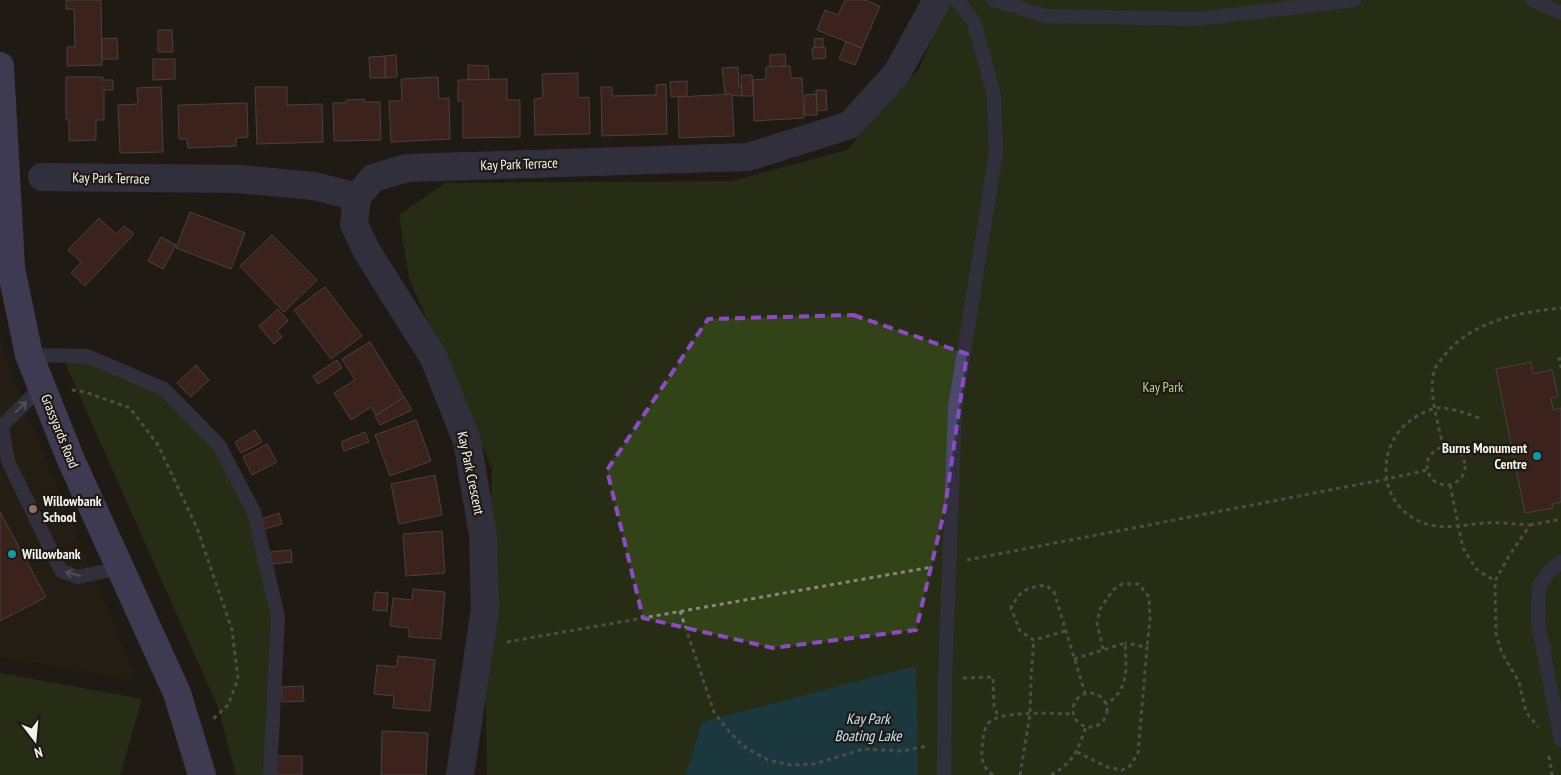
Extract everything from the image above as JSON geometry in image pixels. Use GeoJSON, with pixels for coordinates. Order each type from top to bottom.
{"type":"FeatureCollection","features":[{"type":"Feature","properties":{"kind":"street","name":"Kay Park Terrace"},"geometry":{"type":"LineString","coordinates":[[42,177],[239,179],[314,186],[357,197],[373,178],[407,168],[748,157],[850,126],[897,73],[937,0]]}},
{"type":"Feature","properties":{"kind":"street","name":"Grassyards Road"},"geometry":{"type":"LineString","coordinates":[[0,66],[3,174],[11,268],[29,355],[71,460],[177,693],[202,775]]}},
{"type":"Feature","properties":{"kind":"street","name":"Kay Park Crescent"},"geometry":{"type":"LineString","coordinates":[[357,197],[354,224],[362,241],[434,358],[467,441],[483,535],[485,609],[460,775]]}},
{"type":"Feature","properties":{"kind":"lane"},"geometry":{"type":"LineString","coordinates":[[944,775],[945,678],[955,407],[996,153],[994,95],[974,22],[956,0]]}},
{"type":"Feature","properties":{"kind":"lane"},"geometry":{"type":"LineString","coordinates":[[993,0],[1046,16],[1198,18],[1354,0]]}},
{"type":"Feature","properties":{"kind":"lane"},"geometry":{"type":"LineString","coordinates":[[1533,0],[1561,13]]}},
{"type":"Feature","properties":{"kind":"lane"},"geometry":{"type":"LineString","coordinates":[[29,355],[87,356],[164,388],[219,445],[254,512],[278,617],[270,775]]}},
{"type":"Feature","properties":{"kind":"lane"},"geometry":{"type":"LineString","coordinates":[[42,387],[2,426],[8,460],[61,571],[78,577],[120,568]]}},
{"type":"Feature","properties":{"kind":"lane"},"geometry":{"type":"LineString","coordinates":[[1561,562],[1551,569],[1539,586],[1538,623],[1561,740]]}},
{"type":"Feature","properties":{"kind":"path"},"geometry":{"type":"LineString","coordinates":[[1444,447],[1433,394],[1434,370],[1451,348],[1472,332],[1501,319],[1536,310],[1561,308]]}},
{"type":"Feature","properties":{"kind":"path"},"geometry":{"type":"LineString","coordinates":[[1561,358],[1559,359],[1561,368]]}},
{"type":"Feature","properties":{"kind":"path"},"geometry":{"type":"LineString","coordinates":[[42,387],[84,392],[130,408],[158,444],[197,528],[232,630],[238,679],[228,706],[191,740]]}},
{"type":"Feature","properties":{"kind":"path"},"geometry":{"type":"LineString","coordinates":[[1479,418],[1453,409],[1436,408],[1418,415],[1405,424],[1391,443],[1386,466],[1390,494],[1403,512],[1421,522],[1458,527],[1485,523],[1530,525],[1561,519]]}},
{"type":"Feature","properties":{"kind":"path"},"geometry":{"type":"LineString","coordinates":[[1452,447],[1464,458],[1466,467],[1463,475],[1458,482],[1450,485],[1440,485],[1432,480],[1427,472],[1426,462],[1436,449],[1452,447]]}},
{"type":"Feature","properties":{"kind":"path"},"geometry":{"type":"LineString","coordinates":[[1450,485],[1463,548],[1476,569],[1496,581]]}},
{"type":"Feature","properties":{"kind":"path"},"geometry":{"type":"LineString","coordinates":[[1530,525],[1509,556],[1496,581],[1496,634],[1502,653],[1519,682],[1526,712],[1541,731]]}},
{"type":"Feature","properties":{"kind":"path"},"geometry":{"type":"LineString","coordinates":[[1077,752],[1107,767],[1122,770],[1130,766],[1138,753],[1150,620],[1149,597],[1139,584],[1122,584],[1113,590],[1100,609],[1097,623],[1103,649]]}},
{"type":"Feature","properties":{"kind":"path"},"geometry":{"type":"LineString","coordinates":[[1065,631],[1034,640],[1020,631],[1011,608],[1018,594],[1031,587],[1046,585],[1054,592],[1085,694]]}},
{"type":"Feature","properties":{"kind":"path"},"geometry":{"type":"LineString","coordinates":[[680,611],[714,712],[743,746],[768,760],[791,764],[814,764],[864,749],[903,751],[920,746]]}},
{"type":"Feature","properties":{"kind":"path"},"geometry":{"type":"LineString","coordinates":[[1020,775],[1030,714],[1034,640]]}},
{"type":"Feature","properties":{"kind":"path"},"geometry":{"type":"LineString","coordinates":[[1074,659],[1125,643],[1147,647]]}},
{"type":"Feature","properties":{"kind":"path"},"geometry":{"type":"LineString","coordinates":[[1106,704],[1115,699],[1122,689],[1126,671],[1125,643]]}},
{"type":"Feature","properties":{"kind":"path"},"geometry":{"type":"LineString","coordinates":[[945,678],[993,677],[994,706],[998,716]]}},
{"type":"Feature","properties":{"kind":"path"},"geometry":{"type":"LineString","coordinates":[[1096,693],[1106,704],[1107,710],[1103,721],[1092,727],[1078,722],[1074,714],[1075,701],[1085,694],[1096,693]]}},
{"type":"Feature","properties":{"kind":"path"},"geometry":{"type":"LineString","coordinates":[[993,775],[985,770],[981,758],[983,738],[987,724],[998,716],[1074,714]]}},
{"type":"Feature","properties":{"kind":"path"},"geometry":{"type":"LineString","coordinates":[[1051,775],[1064,768],[1077,752],[1086,726]]}},
{"type":"Feature","properties":{"kind":"path"},"geometry":{"type":"LineString","coordinates":[[1547,747],[1552,775]]}},
{"type":"Feature","properties":{"kind":"highlighted area"},"geometry":{"type":"Polygon","coordinates":[[[853,315],[967,354],[945,508],[916,630],[773,648],[643,618],[607,470],[708,319],[853,315]]]}},
{"type":"Feature","properties":{"kind":"shaded area","name":"Willowbank School"},"geometry":{"type":"Polygon","coordinates":[[[0,336],[6,361],[136,680],[0,657],[0,336]]]}},
{"type":"Feature","properties":{"kind":"green space","name":"Kay Park"},"geometry":{"type":"Polygon","coordinates":[[[948,0],[1561,0],[1561,775],[487,775],[486,711],[492,468],[409,278],[399,215],[446,183],[732,181],[847,150],[919,69],[948,0]]]}},
{"type":"Feature","properties":{"kind":"green space"},"geometry":{"type":"Polygon","coordinates":[[[62,356],[87,356],[164,389],[219,445],[254,512],[278,617],[270,775],[236,775],[218,707],[62,356]]]}},
{"type":"Feature","properties":{"kind":"green space"},"geometry":{"type":"Polygon","coordinates":[[[0,673],[142,699],[120,775],[0,775],[0,673]]]}},
{"type":"Feature","properties":{"kind":"water","name":"Kay Park Boating Lake"},"geometry":{"type":"Polygon","coordinates":[[[916,666],[918,775],[686,775],[702,722],[916,666]]]}},
{"type":"Feature","properties":{"kind":"building"},"geometry":{"type":"Polygon","coordinates":[[[66,0],[101,0],[102,65],[67,66],[67,47],[75,47],[74,9],[66,9],[66,0]]]}},
{"type":"Feature","properties":{"kind":"building"},"geometry":{"type":"Polygon","coordinates":[[[845,0],[865,0],[880,6],[862,48],[817,30],[825,10],[838,15],[845,0]]]}},
{"type":"Feature","properties":{"kind":"building"},"geometry":{"type":"Polygon","coordinates":[[[158,30],[172,30],[173,52],[158,52],[158,30]]]}},
{"type":"Feature","properties":{"kind":"building"},"geometry":{"type":"Polygon","coordinates":[[[117,38],[118,59],[102,59],[102,39],[117,38]]]}},
{"type":"Feature","properties":{"kind":"building"},"geometry":{"type":"Polygon","coordinates":[[[823,38],[823,47],[815,48],[814,39],[823,38]]]}},
{"type":"Feature","properties":{"kind":"building"},"geometry":{"type":"Polygon","coordinates":[[[846,42],[862,48],[855,65],[839,59],[846,42]]]}},
{"type":"Feature","properties":{"kind":"building"},"geometry":{"type":"Polygon","coordinates":[[[825,47],[826,58],[813,59],[812,48],[825,47]]]}},
{"type":"Feature","properties":{"kind":"building"},"geometry":{"type":"Polygon","coordinates":[[[785,54],[786,66],[770,67],[770,55],[785,54]]]}},
{"type":"Feature","properties":{"kind":"building"},"geometry":{"type":"Polygon","coordinates":[[[396,55],[397,77],[385,78],[385,56],[396,55]]]}},
{"type":"Feature","properties":{"kind":"building"},"geometry":{"type":"Polygon","coordinates":[[[385,56],[385,78],[370,78],[369,57],[385,56]]]}},
{"type":"Feature","properties":{"kind":"building"},"geometry":{"type":"Polygon","coordinates":[[[153,59],[175,59],[175,79],[153,80],[153,59]]]}},
{"type":"Feature","properties":{"kind":"building"},"geometry":{"type":"Polygon","coordinates":[[[468,65],[488,66],[489,80],[468,80],[468,65]]]}},
{"type":"Feature","properties":{"kind":"building"},"geometry":{"type":"Polygon","coordinates":[[[790,66],[791,78],[802,78],[804,118],[754,121],[753,80],[766,79],[766,67],[790,66]]]}},
{"type":"Feature","properties":{"kind":"building"},"geometry":{"type":"Polygon","coordinates":[[[738,67],[739,86],[742,86],[742,96],[725,95],[722,68],[738,67]]]}},
{"type":"Feature","properties":{"kind":"building"},"geometry":{"type":"Polygon","coordinates":[[[578,73],[578,98],[589,97],[590,134],[535,135],[534,99],[543,98],[542,74],[578,73]]]}},
{"type":"Feature","properties":{"kind":"building"},"geometry":{"type":"Polygon","coordinates":[[[741,75],[752,75],[753,96],[742,96],[741,75]]]}},
{"type":"Feature","properties":{"kind":"building"},"geometry":{"type":"Polygon","coordinates":[[[66,77],[103,77],[103,80],[113,80],[113,90],[104,90],[104,120],[96,120],[96,140],[69,141],[69,120],[66,120],[66,77]]]}},
{"type":"Feature","properties":{"kind":"building"},"geometry":{"type":"Polygon","coordinates":[[[438,77],[439,99],[449,98],[450,139],[391,142],[389,101],[402,101],[401,79],[438,77]]]}},
{"type":"Feature","properties":{"kind":"building"},"geometry":{"type":"Polygon","coordinates":[[[507,79],[507,100],[520,100],[520,137],[463,138],[463,101],[458,101],[458,80],[507,79]]]}},
{"type":"Feature","properties":{"kind":"building"},"geometry":{"type":"Polygon","coordinates":[[[687,81],[687,96],[671,97],[670,82],[687,81]]]}},
{"type":"Feature","properties":{"kind":"building"},"geometry":{"type":"Polygon","coordinates":[[[666,84],[667,134],[602,136],[601,87],[612,87],[612,96],[656,95],[656,85],[666,84]]]}},
{"type":"Feature","properties":{"kind":"building"},"geometry":{"type":"Polygon","coordinates":[[[161,87],[163,152],[120,153],[118,105],[138,104],[137,88],[161,87]]]}},
{"type":"Feature","properties":{"kind":"building"},"geometry":{"type":"Polygon","coordinates":[[[255,87],[287,87],[287,105],[322,104],[323,142],[257,144],[255,87]]]}},
{"type":"Feature","properties":{"kind":"building"},"geometry":{"type":"Polygon","coordinates":[[[816,90],[826,90],[827,110],[817,111],[816,90]]]}},
{"type":"Feature","properties":{"kind":"building"},"geometry":{"type":"Polygon","coordinates":[[[732,94],[734,136],[679,138],[678,97],[732,94]]]}},
{"type":"Feature","properties":{"kind":"building"},"geometry":{"type":"Polygon","coordinates":[[[816,94],[817,115],[805,115],[805,95],[816,94]]]}},
{"type":"Feature","properties":{"kind":"building"},"geometry":{"type":"Polygon","coordinates":[[[365,99],[365,102],[380,102],[381,140],[334,141],[333,103],[346,103],[346,100],[365,99]]]}},
{"type":"Feature","properties":{"kind":"building"},"geometry":{"type":"Polygon","coordinates":[[[247,103],[248,137],[236,138],[236,146],[188,148],[187,139],[179,139],[178,105],[247,103]]]}},
{"type":"Feature","properties":{"kind":"building"},"geometry":{"type":"Polygon","coordinates":[[[190,212],[245,233],[231,269],[176,248],[190,212]]]}},
{"type":"Feature","properties":{"kind":"building"},"geometry":{"type":"Polygon","coordinates":[[[99,218],[116,234],[124,226],[134,234],[85,286],[71,273],[81,262],[68,250],[99,218]]]}},
{"type":"Feature","properties":{"kind":"building"},"geometry":{"type":"Polygon","coordinates":[[[272,235],[317,280],[284,312],[240,266],[272,235]]]}},
{"type":"Feature","properties":{"kind":"building"},"geometry":{"type":"Polygon","coordinates":[[[161,237],[176,245],[163,269],[148,261],[161,237]]]}},
{"type":"Feature","properties":{"kind":"building"},"geometry":{"type":"Polygon","coordinates":[[[325,287],[362,336],[331,359],[294,310],[325,287]]]}},
{"type":"Feature","properties":{"kind":"building"},"geometry":{"type":"Polygon","coordinates":[[[278,309],[288,321],[277,331],[282,337],[274,344],[259,326],[278,309]]]}},
{"type":"Feature","properties":{"kind":"building"},"geometry":{"type":"Polygon","coordinates":[[[370,342],[404,397],[376,415],[371,407],[351,420],[334,393],[355,380],[342,359],[370,342]]]}},
{"type":"Feature","properties":{"kind":"building"},"geometry":{"type":"Polygon","coordinates":[[[337,360],[342,368],[318,384],[313,376],[337,360]]]}},
{"type":"Feature","properties":{"kind":"building","name":"Burns Monument Centre"},"geometry":{"type":"Polygon","coordinates":[[[1531,362],[1533,374],[1552,370],[1558,396],[1551,398],[1553,410],[1561,408],[1561,502],[1552,504],[1553,508],[1525,513],[1496,369],[1531,362]]]}},
{"type":"Feature","properties":{"kind":"building"},"geometry":{"type":"Polygon","coordinates":[[[196,365],[209,380],[191,397],[177,383],[196,365]]]}},
{"type":"Feature","properties":{"kind":"building"},"geometry":{"type":"Polygon","coordinates":[[[404,397],[412,410],[380,425],[375,416],[404,397]]]}},
{"type":"Feature","properties":{"kind":"building"},"geometry":{"type":"Polygon","coordinates":[[[416,420],[431,461],[390,476],[375,435],[416,420]]]}},
{"type":"Feature","properties":{"kind":"building"},"geometry":{"type":"Polygon","coordinates":[[[255,430],[262,442],[241,453],[235,442],[255,430]]]}},
{"type":"Feature","properties":{"kind":"building"},"geometry":{"type":"Polygon","coordinates":[[[365,432],[369,442],[344,451],[341,442],[365,432]]]}},
{"type":"Feature","properties":{"kind":"building"},"geometry":{"type":"Polygon","coordinates":[[[267,444],[277,462],[252,475],[243,457],[267,444]]]}},
{"type":"Feature","properties":{"kind":"building"},"geometry":{"type":"Polygon","coordinates":[[[435,475],[442,515],[399,524],[391,484],[435,475]]]}},
{"type":"Feature","properties":{"kind":"building","name":"Willowbank"},"geometry":{"type":"Polygon","coordinates":[[[0,512],[46,597],[0,621],[0,512]]]}},
{"type":"Feature","properties":{"kind":"building"},"geometry":{"type":"Polygon","coordinates":[[[279,513],[282,524],[261,530],[258,520],[279,513]]]}},
{"type":"Feature","properties":{"kind":"building"},"geometry":{"type":"Polygon","coordinates":[[[442,531],[445,573],[406,576],[403,534],[442,531]]]}},
{"type":"Feature","properties":{"kind":"building"},"geometry":{"type":"Polygon","coordinates":[[[291,550],[292,562],[271,564],[269,552],[291,550]]]}},
{"type":"Feature","properties":{"kind":"building"},"geometry":{"type":"Polygon","coordinates":[[[413,589],[445,592],[441,639],[409,637],[409,628],[390,626],[393,598],[412,600],[413,589]]]}},
{"type":"Feature","properties":{"kind":"building"},"geometry":{"type":"Polygon","coordinates":[[[375,592],[388,593],[387,611],[373,610],[375,592]]]}},
{"type":"Feature","properties":{"kind":"building"},"geometry":{"type":"Polygon","coordinates":[[[398,656],[435,660],[430,711],[393,708],[394,696],[374,694],[377,665],[397,667],[398,656]]]}},
{"type":"Feature","properties":{"kind":"building"},"geometry":{"type":"Polygon","coordinates":[[[303,686],[304,701],[282,702],[282,687],[303,686]]]}},
{"type":"Feature","properties":{"kind":"building"},"geometry":{"type":"Polygon","coordinates":[[[382,731],[428,733],[426,775],[381,775],[382,731]]]}},
{"type":"Feature","properties":{"kind":"building"},"geometry":{"type":"Polygon","coordinates":[[[274,756],[302,756],[302,775],[274,775],[274,756]]]}},
{"type":"Feature","properties":{"kind":"place","name":"Burns Monument Centre"},"geometry":{"type":"Point","coordinates":[1537,456]}},
{"type":"Feature","properties":{"kind":"place","name":"Willowbank School"},"geometry":{"type":"Point","coordinates":[33,509]}},
{"type":"Feature","properties":{"kind":"place","name":"Willowbank"},"geometry":{"type":"Point","coordinates":[12,554]}}]}
